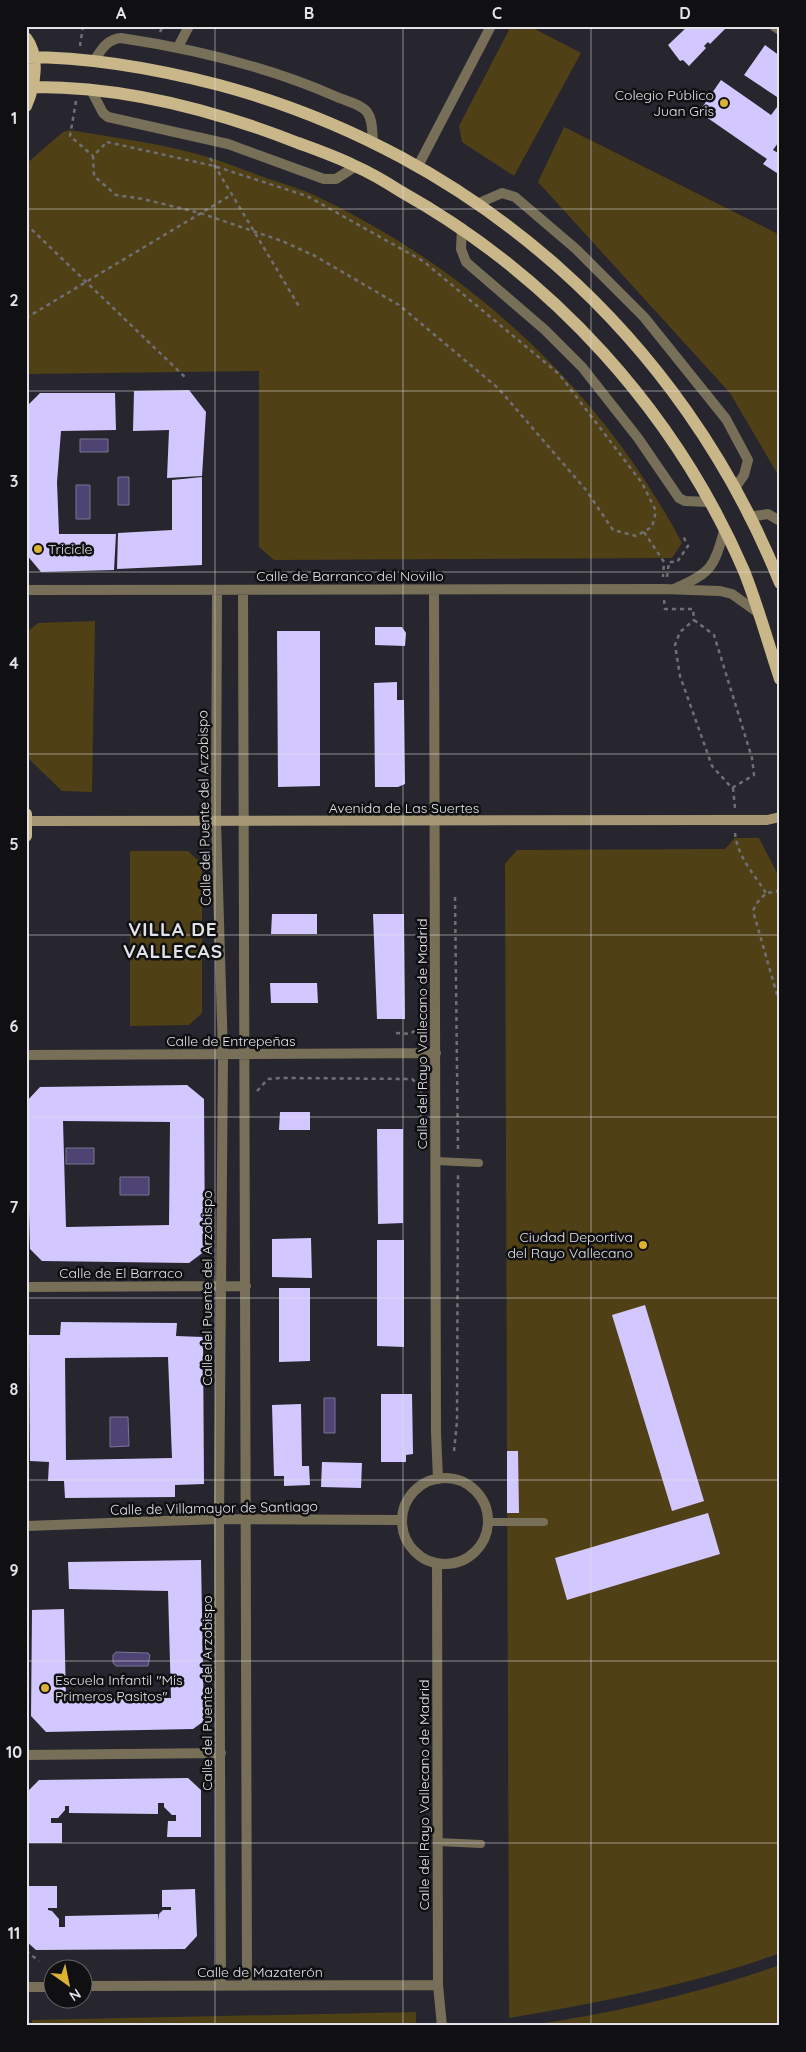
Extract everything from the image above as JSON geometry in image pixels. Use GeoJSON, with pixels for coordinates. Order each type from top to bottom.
{"type":"FeatureCollection","features":[{"type":"Feature","properties":{"kind":"main road"},"geometry":{"type":"LineString","coordinates":[[26,38],[31,44],[30,87],[26,106]]}},
{"type":"Feature","properties":{"kind":"main road"},"geometry":{"type":"LineString","coordinates":[[30,57],[94,61],[172,73],[269,99],[374,142],[418,166],[478,203],[557,265],[626,333],[688,411],[735,488],[780,583]]}},
{"type":"Feature","properties":{"kind":"main road"},"geometry":{"type":"LineString","coordinates":[[30,87],[91,90],[162,101],[259,127],[356,166],[462,228],[525,276],[596,344],[648,407],[676,446],[709,502],[744,571],[760,614],[780,679]]}},
{"type":"Feature","properties":{"kind":"main road"},"geometry":{"type":"LineString","coordinates":[[26,836],[27,817]]}},
{"type":"Feature","properties":{"kind":"main road","name":"Avenida de Las Suertes"},"geometry":{"type":"LineString","coordinates":[[27,817],[244,822],[752,820],[780,817]]}},
{"type":"Feature","properties":{"kind":"street"},"geometry":{"type":"LineString","coordinates":[[178,47],[188,26]]}},
{"type":"Feature","properties":{"kind":"street"},"geometry":{"type":"LineString","coordinates":[[418,166],[491,26]]}},
{"type":"Feature","properties":{"kind":"street"},"geometry":{"type":"LineString","coordinates":[[774,26],[780,30]]}},
{"type":"Feature","properties":{"kind":"street"},"geometry":{"type":"LineString","coordinates":[[94,61],[101,50],[114,38],[121,38],[178,47],[253,66],[317,88],[362,107],[371,120],[374,142]]}},
{"type":"Feature","properties":{"kind":"street"},"geometry":{"type":"LineString","coordinates":[[91,90],[103,113],[108,117],[228,144],[324,179],[336,179],[356,166]]}},
{"type":"Feature","properties":{"kind":"street"},"geometry":{"type":"LineString","coordinates":[[478,203],[502,193],[515,197],[576,249],[644,317],[726,419],[746,456],[748,467],[735,488]]}},
{"type":"Feature","properties":{"kind":"street"},"geometry":{"type":"LineString","coordinates":[[462,228],[461,249],[466,262],[546,330],[582,367],[638,438],[675,494],[685,501],[709,502]]}},
{"type":"Feature","properties":{"kind":"street"},"geometry":{"type":"LineString","coordinates":[[749,517],[768,514],[780,521]]}},
{"type":"Feature","properties":{"kind":"street","name":"Calle de Barranco del Novillo"},"geometry":{"type":"LineString","coordinates":[[673,589],[696,580],[709,569],[717,556],[724,531]]}},
{"type":"Feature","properties":{"kind":"street","name":"Calle de Barranco del Novillo"},"geometry":{"type":"LineString","coordinates":[[26,590],[673,589],[720,591],[732,594],[760,614]]}},
{"type":"Feature","properties":{"kind":"street","name":"Calle del Puente del Arzobispo"},"geometry":{"type":"LineString","coordinates":[[217,590],[216,822],[223,1055],[219,1519],[221,1986]]}},
{"type":"Feature","properties":{"kind":"street"},"geometry":{"type":"LineString","coordinates":[[243,590],[247,1986]]}},
{"type":"Feature","properties":{"kind":"street","name":"Calle del Rayo Vallecano de Madrid"},"geometry":{"type":"LineString","coordinates":[[434,590],[438,1479]]}},
{"type":"Feature","properties":{"kind":"street","name":"Calle de Entrepeñas"},"geometry":{"type":"LineString","coordinates":[[26,1055],[436,1053]]}},
{"type":"Feature","properties":{"kind":"street","name":"Calle de El Barraco"},"geometry":{"type":"LineString","coordinates":[[26,1287],[246,1286]]}},
{"type":"Feature","properties":{"kind":"street"},"geometry":{"type":"LineString","coordinates":[[438,1479],[458,1480],[470,1486],[480,1496],[486,1508],[488,1522],[483,1540],[472,1554],[461,1560],[437,1563],[426,1560],[415,1553],[403,1532],[404,1507],[410,1495],[420,1486],[438,1479]]}},
{"type":"Feature","properties":{"kind":"street","name":"Calle de Villamayor de Santiago"},"geometry":{"type":"LineString","coordinates":[[26,1526],[219,1519],[402,1520]]}},
{"type":"Feature","properties":{"kind":"street","name":"Calle del Rayo Vallecano de Madrid"},"geometry":{"type":"LineString","coordinates":[[437,1563],[438,1985],[442,2026]]}},
{"type":"Feature","properties":{"kind":"street"},"geometry":{"type":"LineString","coordinates":[[26,1755],[221,1753]]}},
{"type":"Feature","properties":{"kind":"street","name":"Calle de Mazaterón"},"geometry":{"type":"LineString","coordinates":[[92,1986],[438,1985]]}},
{"type":"Feature","properties":{"kind":"street"},"geometry":{"type":"LineString","coordinates":[[26,1987],[42,1986]]}},
{"type":"Feature","properties":{"kind":"lane"},"geometry":{"type":"LineString","coordinates":[[436,1162],[478,1163]]}},
{"type":"Feature","properties":{"kind":"lane"},"geometry":{"type":"LineString","coordinates":[[488,1522],[544,1522]]}},
{"type":"Feature","properties":{"kind":"lane"},"geometry":{"type":"LineString","coordinates":[[438,1842],[481,1844]]}},
{"type":"Feature","properties":{"kind":"path"},"geometry":{"type":"LineString","coordinates":[[80,46],[83,26]]}},
{"type":"Feature","properties":{"kind":"path"},"geometry":{"type":"LineString","coordinates":[[76,101],[70,136],[93,156],[94,176],[116,195],[142,199],[200,213],[252,229],[315,256],[398,305],[498,388],[586,490],[613,530],[636,536],[652,527],[656,511],[642,483],[559,374],[423,261],[306,196],[214,166],[107,142],[93,156]]}},
{"type":"Feature","properties":{"kind":"path"},"geometry":{"type":"LineString","coordinates":[[210,158],[300,308]]}},
{"type":"Feature","properties":{"kind":"path"},"geometry":{"type":"LineString","coordinates":[[26,318],[231,194]]}},
{"type":"Feature","properties":{"kind":"path"},"geometry":{"type":"LineString","coordinates":[[26,224],[187,379]]}},
{"type":"Feature","properties":{"kind":"path"},"geometry":{"type":"LineString","coordinates":[[644,532],[664,562],[665,579],[669,562],[677,562],[688,546],[682,534]]}},
{"type":"Feature","properties":{"kind":"path"},"geometry":{"type":"LineString","coordinates":[[664,596],[665,609],[693,609],[694,620],[714,634],[752,758],[754,774],[732,788]]}},
{"type":"Feature","properties":{"kind":"path"},"geometry":{"type":"LineString","coordinates":[[694,620],[680,632],[675,645],[680,676],[712,766],[732,788],[736,805]]}},
{"type":"Feature","properties":{"kind":"path"},"geometry":{"type":"LineString","coordinates":[[736,835],[737,845],[746,863],[766,893]]}},
{"type":"Feature","properties":{"kind":"path"},"geometry":{"type":"LineString","coordinates":[[780,891],[766,893],[756,904],[754,919],[780,1005]]}},
{"type":"Feature","properties":{"kind":"path"},"geometry":{"type":"LineString","coordinates":[[454,1451],[457,1422],[458,1163],[455,897]]}},
{"type":"Feature","properties":{"kind":"path"},"geometry":{"type":"LineString","coordinates":[[396,1033],[410,1034],[422,1026],[422,1021]]}},
{"type":"Feature","properties":{"kind":"path"},"geometry":{"type":"LineString","coordinates":[[256,1099],[256,1093],[260,1086],[268,1079],[395,1078],[412,1079],[421,1087],[421,1104]]}},
{"type":"Feature","properties":{"kind":"path"},"geometry":{"type":"LineString","coordinates":[[26,1952],[39,1961]]}},
{"type":"Feature","properties":{"kind":"shaded area"},"geometry":{"type":"Polygon","coordinates":[[[511,26],[529,26],[581,53],[514,176],[462,142],[459,126],[511,26]]]}},
{"type":"Feature","properties":{"kind":"shaded area"},"geometry":{"type":"Polygon","coordinates":[[[564,127],[780,235],[780,478],[730,393],[538,182],[564,127]]]}},
{"type":"Feature","properties":{"kind":"shaded area"},"geometry":{"type":"Polygon","coordinates":[[[70,130],[194,153],[298,189],[316,196],[373,226],[428,260],[479,298],[527,340],[572,385],[613,435],[649,487],[682,543],[672,558],[274,560],[259,547],[259,371],[26,374],[26,164],[63,132],[70,130]]]}},
{"type":"Feature","properties":{"kind":"shaded area"},"geometry":{"type":"Polygon","coordinates":[[[80,439],[108,439],[108,452],[80,452],[80,439]]]}},
{"type":"Feature","properties":{"kind":"shaded area"},"geometry":{"type":"Polygon","coordinates":[[[118,477],[129,477],[129,505],[118,505],[118,477]]]}},
{"type":"Feature","properties":{"kind":"shaded area"},"geometry":{"type":"Polygon","coordinates":[[[76,485],[90,485],[90,519],[76,519],[76,485]]]}},
{"type":"Feature","properties":{"kind":"shaded area"},"geometry":{"type":"Polygon","coordinates":[[[95,621],[92,792],[62,791],[28,758],[26,633],[38,623],[95,621]]]}},
{"type":"Feature","properties":{"kind":"shaded area","name":"Ciudad Deportiva del Rayo Vallecano"},"geometry":{"type":"Polygon","coordinates":[[[735,838],[759,838],[780,879],[780,1953],[680,1983],[612,1999],[509,2018],[505,864],[517,850],[725,849],[735,838]]]}},
{"type":"Feature","properties":{"kind":"shaded area"},"geometry":{"type":"Polygon","coordinates":[[[130,851],[188,851],[202,864],[202,1013],[189,1025],[130,1026],[130,851]]]}},
{"type":"Feature","properties":{"kind":"shaded area"},"geometry":{"type":"Polygon","coordinates":[[[66,1148],[94,1148],[94,1164],[66,1164],[66,1148]]]}},
{"type":"Feature","properties":{"kind":"shaded area"},"geometry":{"type":"Polygon","coordinates":[[[120,1177],[149,1177],[149,1195],[120,1195],[120,1177]]]}},
{"type":"Feature","properties":{"kind":"shaded area"},"geometry":{"type":"Polygon","coordinates":[[[324,1398],[335,1398],[335,1433],[324,1433],[324,1398]]]}},
{"type":"Feature","properties":{"kind":"shaded area"},"geometry":{"type":"Polygon","coordinates":[[[110,1417],[128,1417],[129,1446],[110,1447],[110,1417]]]}},
{"type":"Feature","properties":{"kind":"shaded area"},"geometry":{"type":"Polygon","coordinates":[[[116,1652],[148,1653],[150,1655],[148,1666],[116,1666],[113,1663],[113,1655],[116,1652]]]}},
{"type":"Feature","properties":{"kind":"shaded area"},"geometry":{"type":"Polygon","coordinates":[[[780,1965],[780,2026],[524,2026],[654,2002],[780,1965]]]}},
{"type":"Feature","properties":{"kind":"shaded area"},"geometry":{"type":"Polygon","coordinates":[[[416,2012],[416,2026],[32,2026],[32,2020],[416,2012]]]}},
{"type":"Feature","properties":{"kind":"building"},"geometry":{"type":"Polygon","coordinates":[[[688,26],[728,26],[710,44],[708,42],[704,46],[706,48],[689,66],[683,60],[680,61],[668,45],[688,26]]]}},
{"type":"Feature","properties":{"kind":"building"},"geometry":{"type":"Polygon","coordinates":[[[765,45],[780,56],[780,99],[744,75],[765,45]]]}},
{"type":"Feature","properties":{"kind":"building"},"geometry":{"type":"Polygon","coordinates":[[[721,80],[771,115],[780,103],[780,140],[773,150],[780,154],[780,175],[763,164],[767,159],[699,112],[721,80]]]}},
{"type":"Feature","properties":{"kind":"building"},"geometry":{"type":"Polygon","coordinates":[[[189,390],[206,412],[202,476],[167,478],[169,430],[133,431],[134,391],[189,390]]]}},
{"type":"Feature","properties":{"kind":"building"},"geometry":{"type":"Polygon","coordinates":[[[40,393],[115,393],[116,430],[61,431],[57,482],[59,534],[116,534],[114,570],[41,572],[26,554],[26,407],[40,393]]]}},
{"type":"Feature","properties":{"kind":"building"},"geometry":{"type":"Polygon","coordinates":[[[202,477],[202,565],[117,569],[118,533],[172,530],[172,480],[202,477]]]}},
{"type":"Feature","properties":{"kind":"building"},"geometry":{"type":"Polygon","coordinates":[[[375,627],[402,627],[406,633],[405,646],[375,645],[375,627]]]}},
{"type":"Feature","properties":{"kind":"building"},"geometry":{"type":"Polygon","coordinates":[[[277,631],[320,631],[320,786],[278,787],[277,631]]]}},
{"type":"Feature","properties":{"kind":"building"},"geometry":{"type":"Polygon","coordinates":[[[397,682],[397,700],[404,700],[405,784],[398,787],[375,787],[374,683],[397,682]]]}},
{"type":"Feature","properties":{"kind":"building"},"geometry":{"type":"Polygon","coordinates":[[[272,914],[317,914],[317,934],[271,934],[272,914]]]}},
{"type":"Feature","properties":{"kind":"building"},"geometry":{"type":"Polygon","coordinates":[[[373,914],[404,914],[405,1019],[377,1019],[373,914]]]}},
{"type":"Feature","properties":{"kind":"building"},"geometry":{"type":"Polygon","coordinates":[[[270,983],[317,983],[318,1003],[271,1003],[270,983]]]}},
{"type":"Feature","properties":{"kind":"building"},"geometry":{"type":"Polygon","coordinates":[[[187,1085],[204,1099],[205,1251],[189,1263],[42,1261],[30,1249],[26,1102],[40,1087],[187,1085]],[[63,1121],[66,1227],[169,1225],[170,1122],[63,1121]]]}},
{"type":"Feature","properties":{"kind":"building"},"geometry":{"type":"Polygon","coordinates":[[[280,1112],[310,1112],[310,1130],[279,1130],[280,1112]]]}},
{"type":"Feature","properties":{"kind":"building"},"geometry":{"type":"Polygon","coordinates":[[[377,1129],[403,1129],[403,1223],[378,1224],[377,1129]]]}},
{"type":"Feature","properties":{"kind":"building"},"geometry":{"type":"Polygon","coordinates":[[[311,1238],[312,1278],[272,1277],[272,1239],[311,1238]]]}},
{"type":"Feature","properties":{"kind":"building"},"geometry":{"type":"Polygon","coordinates":[[[377,1240],[404,1240],[404,1347],[377,1346],[377,1240]]]}},
{"type":"Feature","properties":{"kind":"building"},"geometry":{"type":"Polygon","coordinates":[[[279,1288],[310,1288],[310,1361],[279,1362],[279,1288]]]}},
{"type":"Feature","properties":{"kind":"building"},"geometry":{"type":"Polygon","coordinates":[[[645,1305],[704,1501],[672,1511],[612,1315],[645,1305]]]}},
{"type":"Feature","properties":{"kind":"building"},"geometry":{"type":"Polygon","coordinates":[[[61,1322],[177,1323],[176,1336],[203,1337],[204,1484],[175,1485],[175,1497],[65,1498],[64,1481],[48,1481],[49,1462],[30,1461],[29,1335],[60,1335],[61,1322]],[[168,1357],[65,1358],[66,1460],[172,1458],[168,1357]]]}},
{"type":"Feature","properties":{"kind":"building"},"geometry":{"type":"Polygon","coordinates":[[[381,1394],[412,1394],[413,1454],[406,1455],[406,1462],[381,1462],[381,1394]]]}},
{"type":"Feature","properties":{"kind":"building"},"geometry":{"type":"Polygon","coordinates":[[[301,1404],[302,1466],[309,1466],[310,1485],[284,1486],[284,1476],[274,1476],[272,1405],[301,1404]]]}},
{"type":"Feature","properties":{"kind":"building"},"geometry":{"type":"Polygon","coordinates":[[[507,1451],[518,1451],[519,1513],[507,1513],[507,1451]]]}},
{"type":"Feature","properties":{"kind":"building"},"geometry":{"type":"Polygon","coordinates":[[[322,1462],[362,1463],[361,1488],[321,1487],[322,1462]]]}},
{"type":"Feature","properties":{"kind":"building"},"geometry":{"type":"Polygon","coordinates":[[[708,1513],[720,1554],[567,1600],[555,1558],[708,1513]]]}},
{"type":"Feature","properties":{"kind":"building"},"geometry":{"type":"Polygon","coordinates":[[[201,1560],[204,1721],[193,1729],[46,1732],[31,1716],[32,1610],[64,1609],[66,1700],[171,1698],[168,1591],[69,1589],[68,1562],[201,1560]]]}},
{"type":"Feature","properties":{"kind":"building"},"geometry":{"type":"Polygon","coordinates":[[[188,1778],[201,1790],[201,1837],[167,1837],[168,1821],[176,1821],[176,1815],[172,1815],[164,1807],[164,1803],[158,1803],[158,1814],[69,1813],[69,1806],[65,1806],[65,1810],[58,1818],[51,1818],[51,1823],[62,1823],[62,1843],[26,1843],[26,1793],[39,1780],[188,1778]]]}},
{"type":"Feature","properties":{"kind":"building"},"geometry":{"type":"Polygon","coordinates":[[[26,1886],[57,1886],[57,1908],[48,1908],[48,1910],[52,1911],[59,1919],[59,1927],[65,1927],[65,1916],[158,1914],[159,1920],[159,1914],[163,1910],[171,1910],[171,1907],[162,1907],[162,1890],[195,1889],[197,1936],[185,1949],[36,1950],[26,1941],[26,1886]]]}},
{"type":"Feature","properties":{"kind":"place","name":"Colegio Público Juan Gris"},"geometry":{"type":"Point","coordinates":[724,103]}},
{"type":"Feature","properties":{"kind":"place","name":"Tricicle"},"geometry":{"type":"Point","coordinates":[38,549]}},
{"type":"Feature","properties":{"kind":"place","name":"Ciudad Deportiva del Rayo Vallecano"},"geometry":{"type":"Point","coordinates":[643,1245]}},
{"type":"Feature","properties":{"kind":"place","name":"Escuela Infantil \"Mis Primeros Pasitos\""},"geometry":{"type":"Point","coordinates":[45,1688]}},
{"type":"Feature","properties":{"kind":"district","name":"VILLA DE VALLECAS"},"geometry":{"type":"Point","coordinates":[173,940]}}]}
